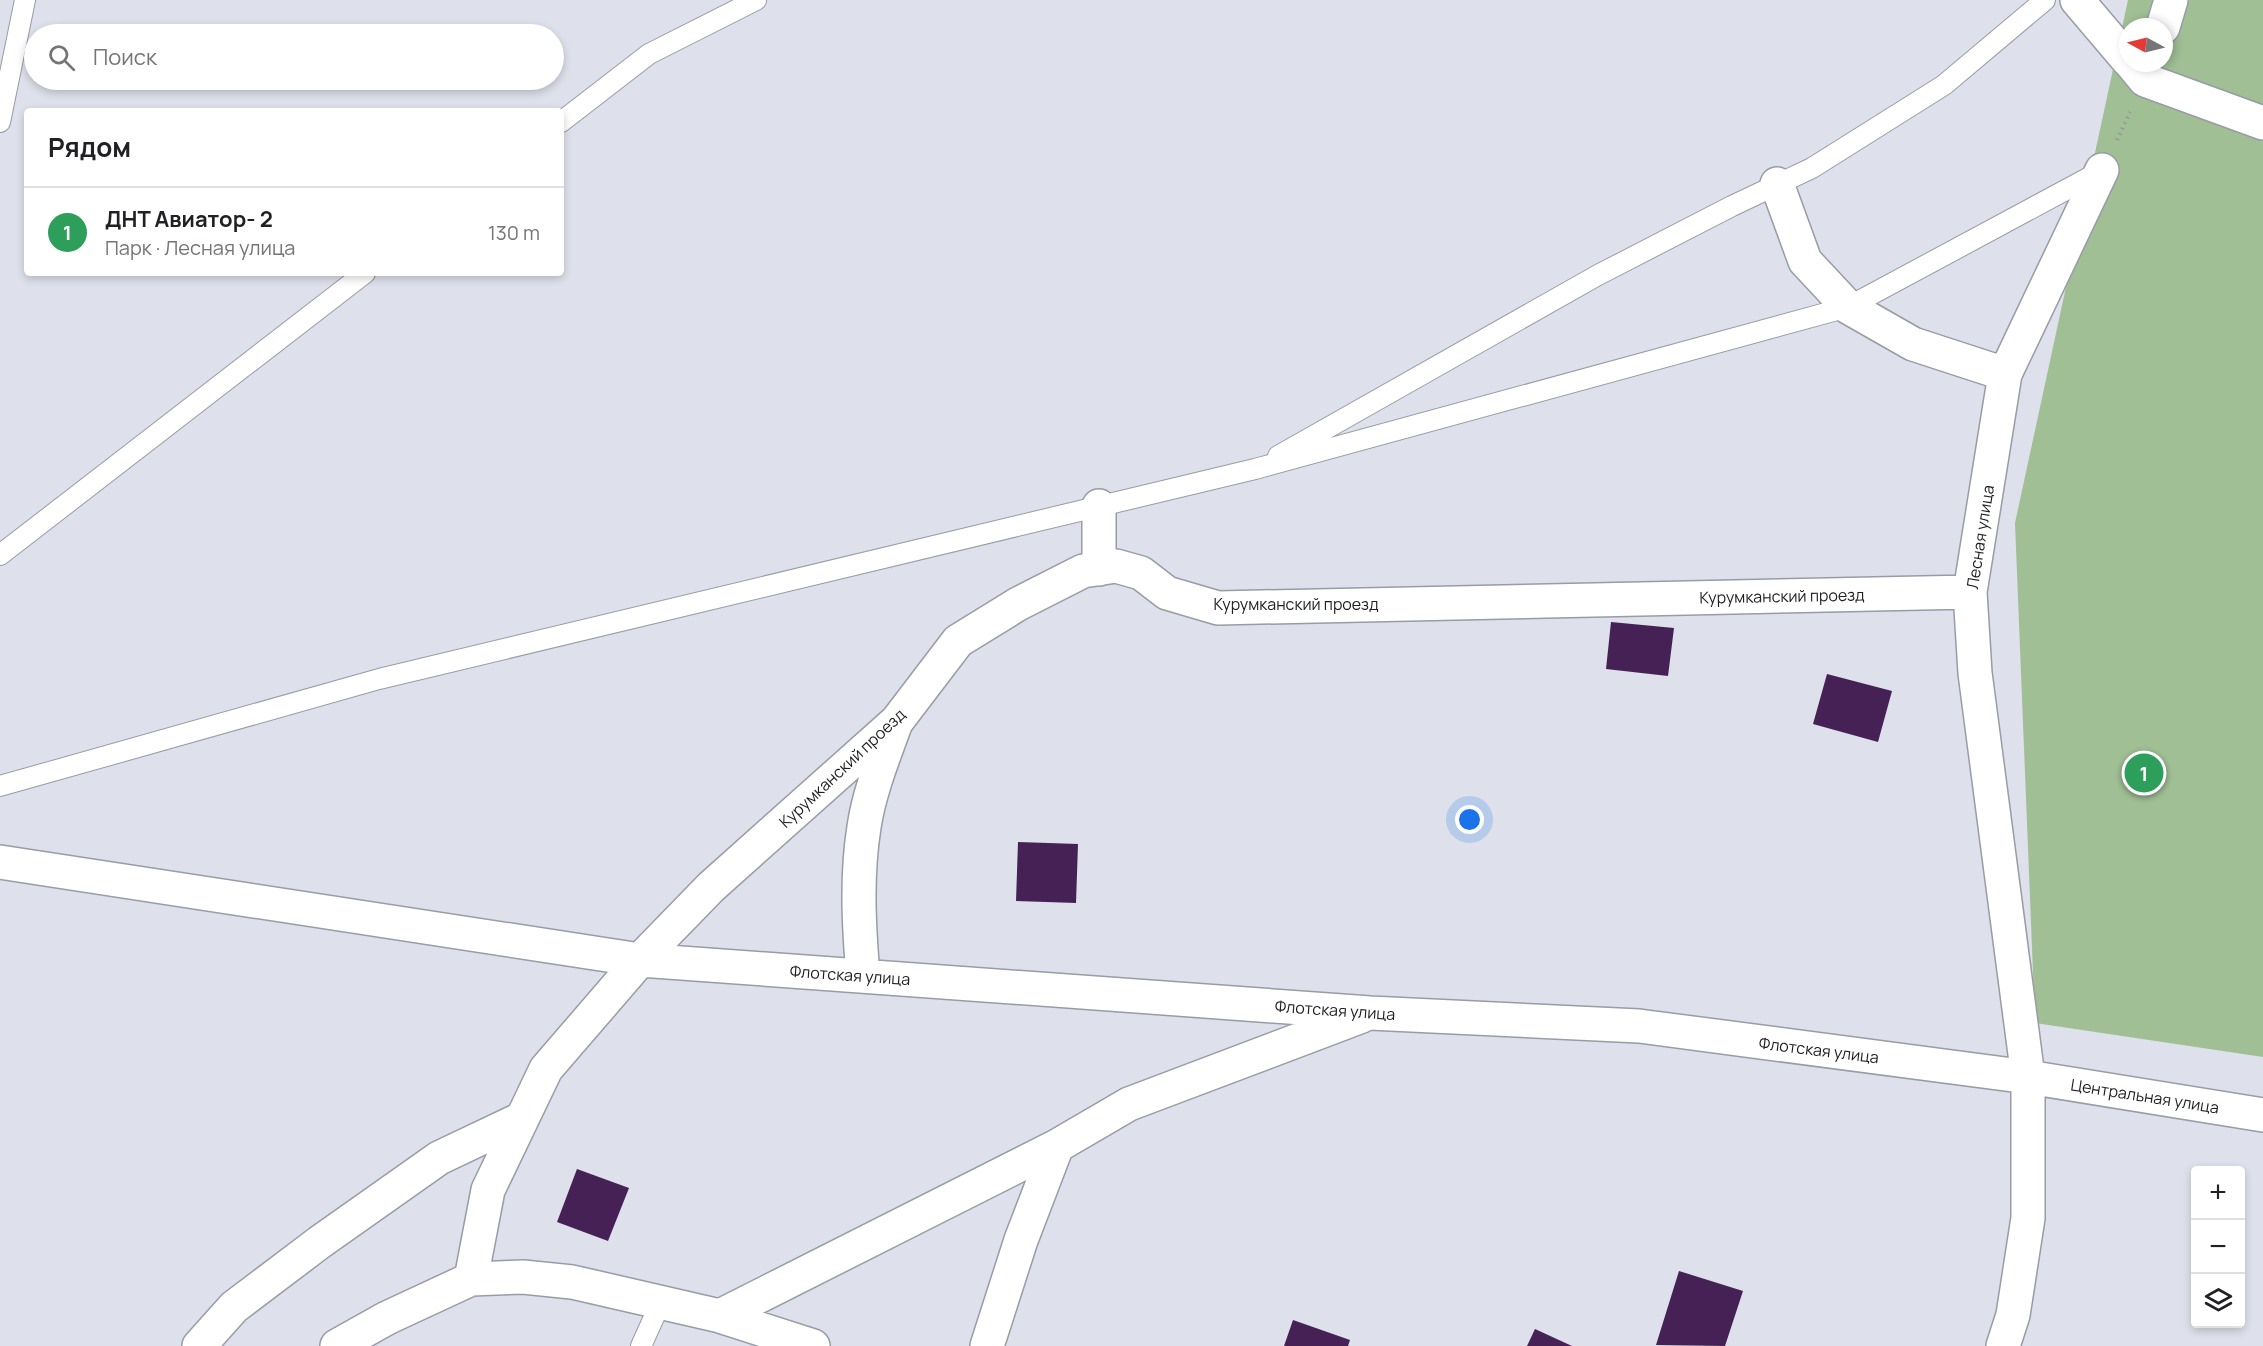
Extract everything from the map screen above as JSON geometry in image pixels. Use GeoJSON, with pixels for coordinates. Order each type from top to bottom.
{"type":"FeatureCollection","features":[{"type":"Feature","properties":{"kind":"street"},"geometry":{"type":"LineString","coordinates":[[2077,0],[2119,45]]}},
{"type":"Feature","properties":{"kind":"street"},"geometry":{"type":"LineString","coordinates":[[2166,18],[2171,0]]}},
{"type":"Feature","properties":{"kind":"street"},"geometry":{"type":"LineString","coordinates":[[2152,72],[2263,123]]}},
{"type":"Feature","properties":{"kind":"street","name":"Лесная улица"},"geometry":{"type":"LineString","coordinates":[[2003,1346],[2013,1315],[2028,1218],[2028,1077],[1976,673],[1970,592],[2006,375],[2102,170]]}},
{"type":"Feature","properties":{"kind":"street"},"geometry":{"type":"LineString","coordinates":[[1777,184],[1805,261],[1848,307],[1913,344],[2006,375]]}},
{"type":"Feature","properties":{"kind":"street"},"geometry":{"type":"LineString","coordinates":[[1099,506],[1099,569]]}},
{"type":"Feature","properties":{"kind":"street","name":"Курумканский проезд"},"geometry":{"type":"LineString","coordinates":[[471,1280],[489,1190],[546,1069],[640,960],[711,887],[897,721],[958,641],[1018,604],[1083,571],[1116,566],[1141,573],[1167,594],[1218,608],[1970,592]]}},
{"type":"Feature","properties":{"kind":"street"},"geometry":{"type":"LineString","coordinates":[[863,976],[858,908],[864,827],[880,766],[897,721]]}},
{"type":"Feature","properties":{"kind":"street","name":"Флотская улица"},"geometry":{"type":"LineString","coordinates":[[0,862],[640,960],[1370,1013],[1639,1026],[2028,1077]]}},
{"type":"Feature","properties":{"kind":"street"},"geometry":{"type":"LineString","coordinates":[[720,1316],[1057,1146],[1129,1104],[1370,1013]]}},
{"type":"Feature","properties":{"kind":"street","name":"Центральная улица"},"geometry":{"type":"LineString","coordinates":[[2028,1077],[2263,1115]]}},
{"type":"Feature","properties":{"kind":"street"},"geometry":{"type":"LineString","coordinates":[[199,1346],[234,1308],[320,1242],[439,1158],[521,1119]]}},
{"type":"Feature","properties":{"kind":"street"},"geometry":{"type":"LineString","coordinates":[[987,1346],[1021,1240],[1057,1146]]}},
{"type":"Feature","properties":{"kind":"street"},"geometry":{"type":"LineString","coordinates":[[337,1346],[387,1318],[471,1280],[523,1277],[572,1282],[720,1316],[813,1346]]}},
{"type":"Feature","properties":{"kind":"lane"},"geometry":{"type":"LineString","coordinates":[[0,122],[25,0]]}},
{"type":"Feature","properties":{"kind":"lane"},"geometry":{"type":"LineString","coordinates":[[564,120],[649,54],[756,0]]}},
{"type":"Feature","properties":{"kind":"lane"},"geometry":{"type":"LineString","coordinates":[[1255,469],[1598,275],[1812,168],[1944,85],[2045,0]]}},
{"type":"Feature","properties":{"kind":"lane"},"geometry":{"type":"LineString","coordinates":[[0,786],[379,679],[1255,469],[1848,307],[2102,170]]}},
{"type":"Feature","properties":{"kind":"lane"},"geometry":{"type":"LineString","coordinates":[[0,555],[361,276]]}},
{"type":"Feature","properties":{"kind":"lane"},"geometry":{"type":"LineString","coordinates":[[641,1346],[660,1304]]}},
{"type":"Feature","properties":{"kind":"path"},"geometry":{"type":"LineString","coordinates":[[2102,170],[2137,72]]}},
{"type":"Feature","properties":{"kind":"green space"},"geometry":{"type":"Polygon","coordinates":[[[2128,0],[2263,0],[2263,1057],[2035,1023],[2015,523],[2119,42],[2119,72],[2173,72],[2173,18],[2124,18],[2128,0]]]}},
{"type":"Feature","properties":{"kind":"building"},"geometry":{"type":"Polygon","coordinates":[[[1611,622],[1674,628],[1668,676],[1606,669],[1611,622]]]}},
{"type":"Feature","properties":{"kind":"building"},"geometry":{"type":"Polygon","coordinates":[[[1827,674],[1892,691],[1878,742],[1813,724],[1827,674]]]}},
{"type":"Feature","properties":{"kind":"building"},"geometry":{"type":"Polygon","coordinates":[[[1018,842],[1078,844],[1076,903],[1016,901],[1018,842]]]}},
{"type":"Feature","properties":{"kind":"building"},"geometry":{"type":"Polygon","coordinates":[[[577,1169],[629,1188],[608,1241],[557,1222],[577,1169]]]}},
{"type":"Feature","properties":{"kind":"building"},"geometry":{"type":"Polygon","coordinates":[[[1679,1271],[1743,1291],[1725,1346],[1656,1345],[1679,1271]]]}},
{"type":"Feature","properties":{"kind":"building"},"geometry":{"type":"Polygon","coordinates":[[[1293,1320],[1350,1340],[1348,1346],[1284,1346],[1293,1320]]]}},
{"type":"Feature","properties":{"kind":"building"},"geometry":{"type":"Polygon","coordinates":[[[1535,1329],[1572,1346],[1527,1346],[1535,1329]]]}},
{"type":"Feature","properties":{"kind":"place","name":"ДНТ Авиатор- 2"},"geometry":{"type":"Point","coordinates":[2144,773]}}]}
